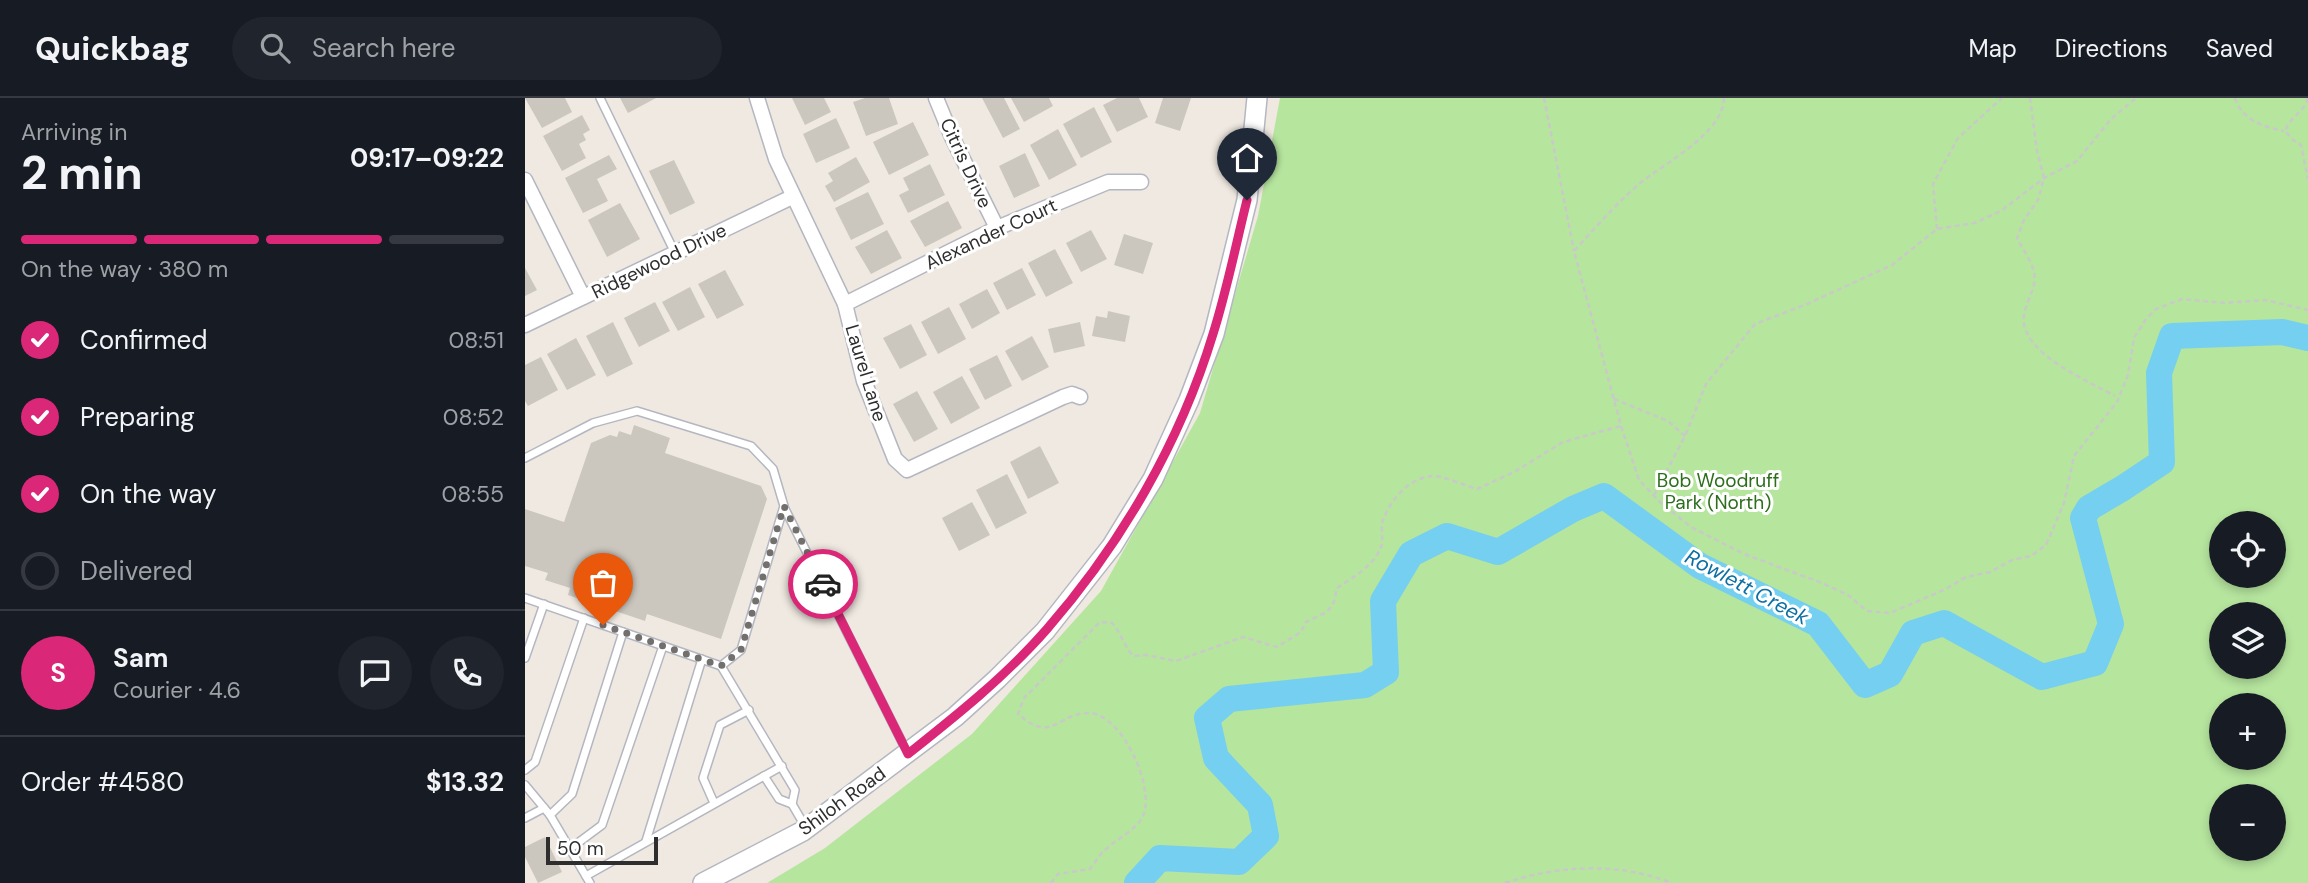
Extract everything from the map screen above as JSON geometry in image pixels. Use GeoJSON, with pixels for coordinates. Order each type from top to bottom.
{"type":"FeatureCollection","features":[{"type":"Feature","properties":{"kind":"main road","name":"Shiloh Road"},"geometry":{"type":"LineString","coordinates":[[703,883],[806,829],[963,710],[1045,631],[1112,546],[1153,479],[1189,400],[1214,334],[1247,200],[1257,98]]}},
{"type":"Feature","properties":{"kind":"main road","name":"Shiloh Road"},"geometry":{"type":"LineString","coordinates":[[722,883],[763,852]]}},
{"type":"Feature","properties":{"kind":"street","name":"Laurel Lane"},"geometry":{"type":"LineString","coordinates":[[757,98],[776,159],[792,197],[845,304],[864,381],[895,459],[907,470],[1063,397],[1072,394],[1080,397]]}},
{"type":"Feature","properties":{"kind":"street","name":"Citris Drive"},"geometry":{"type":"LineString","coordinates":[[936,98],[997,229]]}},
{"type":"Feature","properties":{"kind":"street"},"geometry":{"type":"LineString","coordinates":[[525,180],[583,297]]}},
{"type":"Feature","properties":{"kind":"street","name":"Alexander Court"},"geometry":{"type":"LineString","coordinates":[[845,304],[997,229],[1108,183],[1141,182]]}},
{"type":"Feature","properties":{"kind":"street","name":"Ridgewood Drive"},"geometry":{"type":"LineString","coordinates":[[525,325],[792,197]]}},
{"type":"Feature","properties":{"kind":"lane"},"geometry":{"type":"LineString","coordinates":[[600,98],[675,253]]}},
{"type":"Feature","properties":{"kind":"lane"},"geometry":{"type":"LineString","coordinates":[[525,458],[593,423],[637,411],[751,446],[773,469],[784,506],[908,754]]}},
{"type":"Feature","properties":{"kind":"lane"},"geometry":{"type":"LineString","coordinates":[[721,666],[741,650],[784,506]]}},
{"type":"Feature","properties":{"kind":"lane"},"geometry":{"type":"LineString","coordinates":[[525,598],[721,666],[795,790],[792,804]]}},
{"type":"Feature","properties":{"kind":"lane"},"geometry":{"type":"LineString","coordinates":[[525,658],[544,604]]}},
{"type":"Feature","properties":{"kind":"lane"},"geometry":{"type":"LineString","coordinates":[[525,770],[535,762],[584,618]]}},
{"type":"Feature","properties":{"kind":"lane"},"geometry":{"type":"LineString","coordinates":[[525,818],[547,812],[572,794],[623,632]]}},
{"type":"Feature","properties":{"kind":"lane"},"geometry":{"type":"LineString","coordinates":[[571,848],[602,825],[663,646]]}},
{"type":"Feature","properties":{"kind":"lane"},"geometry":{"type":"LineString","coordinates":[[646,841],[702,659]]}},
{"type":"Feature","properties":{"kind":"lane"},"geometry":{"type":"LineString","coordinates":[[714,803],[703,778],[720,725],[749,710]]}},
{"type":"Feature","properties":{"kind":"lane"},"geometry":{"type":"LineString","coordinates":[[525,785],[547,812],[588,879],[646,841],[782,766]]}},
{"type":"Feature","properties":{"kind":"lane"},"geometry":{"type":"LineString","coordinates":[[765,776],[779,799],[792,804],[806,829]]}},
{"type":"Feature","properties":{"kind":"path"},"geometry":{"type":"LineString","coordinates":[[1544,98],[1574,251],[1621,426],[1639,480],[1691,527],[1744,554],[1848,595],[1867,611],[1890,613],[1966,577],[1990,572],[2012,560],[2031,556],[2046,545],[2064,503],[2074,456],[2117,402],[2128,375],[2134,338],[2156,309],[2182,299],[2224,303],[2265,300],[2308,310]]}},
{"type":"Feature","properties":{"kind":"path"},"geometry":{"type":"LineString","coordinates":[[1574,251],[1638,185],[1712,126],[1724,110],[1724,98]]}},
{"type":"Feature","properties":{"kind":"path"},"geometry":{"type":"LineString","coordinates":[[1937,229],[1933,184],[1958,138],[2003,98]]}},
{"type":"Feature","properties":{"kind":"path"},"geometry":{"type":"LineString","coordinates":[[2030,98],[2044,178],[2038,200],[2024,220],[2017,238],[2034,273],[2024,323],[2031,342],[2047,356],[2115,396]]}},
{"type":"Feature","properties":{"kind":"path"},"geometry":{"type":"LineString","coordinates":[[1654,496],[1685,436],[1706,384],[1755,324],[1807,304],[1892,265],[1937,229],[1973,223],[2001,211],[2044,178],[2077,161],[2111,119],[2136,98]]}},
{"type":"Feature","properties":{"kind":"path"},"geometry":{"type":"LineString","coordinates":[[2235,98],[2239,110],[2263,127],[2285,131],[2301,145],[2308,179]]}},
{"type":"Feature","properties":{"kind":"path"},"geometry":{"type":"LineString","coordinates":[[2285,131],[2291,117],[2302,111],[2308,98]]}},
{"type":"Feature","properties":{"kind":"path"},"geometry":{"type":"LineString","coordinates":[[1614,399],[1668,421],[1685,436]]}},
{"type":"Feature","properties":{"kind":"path"},"geometry":{"type":"LineString","coordinates":[[1051,883],[1058,874],[1090,869],[1103,852],[1142,818],[1147,801],[1138,760],[1107,719],[1088,712],[1068,718],[1056,726],[1041,728],[1027,722],[1019,714],[1024,698],[1100,622],[1112,623],[1133,656],[1146,655],[1176,661],[1243,637],[1277,647],[1301,632],[1306,622],[1327,612],[1337,588],[1362,571],[1375,558],[1382,545],[1382,522],[1398,495],[1412,482],[1436,476],[1477,489],[1514,472],[1563,442],[1621,426]]}},
{"type":"Feature","properties":{"kind":"path"},"geometry":{"type":"LineString","coordinates":[[1505,883],[1556,871],[1586,868],[1628,870],[1672,883]]}},
{"type":"Feature","properties":{"kind":"green space","name":"Bob Woodruff Park (North)"},"geometry":{"type":"Polygon","coordinates":[[[1280,98],[2308,98],[2308,883],[767,883],[825,848],[972,734],[1101,591],[1200,413],[1258,216],[1280,98]]]}},
{"type":"Feature","properties":{"kind":"building"},"geometry":{"type":"Polygon","coordinates":[[[525,98],[565,98],[572,112],[542,128],[525,98]]]}},
{"type":"Feature","properties":{"kind":"building"},"geometry":{"type":"Polygon","coordinates":[[[620,98],[656,98],[628,113],[620,98]]]}},
{"type":"Feature","properties":{"kind":"building"},"geometry":{"type":"Polygon","coordinates":[[[792,98],[824,98],[831,112],[805,125],[792,98]]]}},
{"type":"Feature","properties":{"kind":"building"},"geometry":{"type":"Polygon","coordinates":[[[865,98],[889,98],[898,124],[866,136],[853,102],[865,98]]]}},
{"type":"Feature","properties":{"kind":"building"},"geometry":{"type":"Polygon","coordinates":[[[982,98],[1004,98],[1020,129],[1003,138],[982,98]]]}},
{"type":"Feature","properties":{"kind":"building"},"geometry":{"type":"Polygon","coordinates":[[[1011,98],[1049,98],[1053,106],[1024,122],[1011,98]]]}},
{"type":"Feature","properties":{"kind":"building"},"geometry":{"type":"Polygon","coordinates":[[[1117,98],[1139,98],[1148,117],[1117,132],[1103,105],[1117,98]]]}},
{"type":"Feature","properties":{"kind":"building"},"geometry":{"type":"Polygon","coordinates":[[[1163,98],[1191,98],[1180,131],[1155,123],[1163,98]]]}},
{"type":"Feature","properties":{"kind":"building"},"geometry":{"type":"Polygon","coordinates":[[[1094,107],[1112,142],[1081,158],[1063,124],[1094,107]]]}},
{"type":"Feature","properties":{"kind":"building"},"geometry":{"type":"Polygon","coordinates":[[[582,115],[590,130],[583,134],[586,140],[579,144],[586,158],[562,171],[543,136],[582,115]]]}},
{"type":"Feature","properties":{"kind":"building"},"geometry":{"type":"Polygon","coordinates":[[[836,118],[850,148],[816,163],[803,134],[836,118]]]}},
{"type":"Feature","properties":{"kind":"building"},"geometry":{"type":"Polygon","coordinates":[[[913,122],[929,155],[889,175],[873,142],[913,122]]]}},
{"type":"Feature","properties":{"kind":"building"},"geometry":{"type":"Polygon","coordinates":[[[1058,129],[1077,165],[1049,180],[1030,145],[1058,129]]]}},
{"type":"Feature","properties":{"kind":"building"},"geometry":{"type":"Polygon","coordinates":[[[1025,153],[1040,186],[1014,198],[999,166],[1025,153]]]}},
{"type":"Feature","properties":{"kind":"building"},"geometry":{"type":"Polygon","coordinates":[[[609,155],[617,169],[597,179],[608,201],[583,213],[565,178],[609,155]]]}},
{"type":"Feature","properties":{"kind":"building"},"geometry":{"type":"Polygon","coordinates":[[[856,157],[870,182],[834,202],[825,186],[833,181],[828,173],[856,157]]]}},
{"type":"Feature","properties":{"kind":"building"},"geometry":{"type":"Polygon","coordinates":[[[674,160],[695,203],[670,215],[649,171],[674,160]]]}},
{"type":"Feature","properties":{"kind":"building"},"geometry":{"type":"Polygon","coordinates":[[[930,164],[945,195],[908,213],[899,195],[909,190],[903,178],[930,164]]]}},
{"type":"Feature","properties":{"kind":"building"},"geometry":{"type":"Polygon","coordinates":[[[868,192],[884,224],[851,240],[835,208],[868,192]]]}},
{"type":"Feature","properties":{"kind":"building"},"geometry":{"type":"Polygon","coordinates":[[[948,201],[962,228],[925,247],[910,221],[948,201]]]}},
{"type":"Feature","properties":{"kind":"building"},"geometry":{"type":"Polygon","coordinates":[[[620,203],[640,239],[607,257],[588,220],[620,203]]]}},
{"type":"Feature","properties":{"kind":"building"},"geometry":{"type":"Polygon","coordinates":[[[887,230],[902,258],[871,274],[855,247],[887,230]]]}},
{"type":"Feature","properties":{"kind":"building"},"geometry":{"type":"Polygon","coordinates":[[[1091,230],[1107,259],[1081,272],[1066,243],[1091,230]]]}},
{"type":"Feature","properties":{"kind":"building"},"geometry":{"type":"Polygon","coordinates":[[[1124,234],[1153,243],[1143,274],[1114,265],[1124,234]]]}},
{"type":"Feature","properties":{"kind":"building"},"geometry":{"type":"Polygon","coordinates":[[[1055,249],[1073,283],[1046,297],[1028,263],[1055,249]]]}},
{"type":"Feature","properties":{"kind":"building"},"geometry":{"type":"Polygon","coordinates":[[[525,268],[537,290],[525,296],[525,268]]]}},
{"type":"Feature","properties":{"kind":"building"},"geometry":{"type":"Polygon","coordinates":[[[1022,268],[1036,295],[1007,310],[993,283],[1022,268]]]}},
{"type":"Feature","properties":{"kind":"building"},"geometry":{"type":"Polygon","coordinates":[[[725,270],[744,305],[717,319],[698,284],[725,270]]]}},
{"type":"Feature","properties":{"kind":"building"},"geometry":{"type":"Polygon","coordinates":[[[690,287],[705,317],[678,331],[662,302],[690,287]]]}},
{"type":"Feature","properties":{"kind":"building"},"geometry":{"type":"Polygon","coordinates":[[[987,289],[1000,313],[972,329],[959,304],[987,289]]]}},
{"type":"Feature","properties":{"kind":"building"},"geometry":{"type":"Polygon","coordinates":[[[655,302],[670,331],[639,347],[624,318],[655,302]]]}},
{"type":"Feature","properties":{"kind":"building"},"geometry":{"type":"Polygon","coordinates":[[[949,307],[966,339],[938,354],[921,322],[949,307]]]}},
{"type":"Feature","properties":{"kind":"building"},"geometry":{"type":"Polygon","coordinates":[[[1108,311],[1130,316],[1125,342],[1092,336],[1096,316],[1107,318],[1108,311]]]}},
{"type":"Feature","properties":{"kind":"building"},"geometry":{"type":"Polygon","coordinates":[[[613,322],[633,364],[607,377],[586,336],[613,322]]]}},
{"type":"Feature","properties":{"kind":"building"},"geometry":{"type":"Polygon","coordinates":[[[1080,322],[1085,346],[1054,353],[1048,329],[1080,322]]]}},
{"type":"Feature","properties":{"kind":"building"},"geometry":{"type":"Polygon","coordinates":[[[911,324],[927,355],[900,369],[883,338],[911,324]]]}},
{"type":"Feature","properties":{"kind":"building"},"geometry":{"type":"Polygon","coordinates":[[[1032,336],[1049,367],[1022,381],[1005,351],[1032,336]]]}},
{"type":"Feature","properties":{"kind":"building"},"geometry":{"type":"Polygon","coordinates":[[[576,338],[596,375],[567,390],[547,354],[576,338]]]}},
{"type":"Feature","properties":{"kind":"building"},"geometry":{"type":"Polygon","coordinates":[[[997,355],[1012,386],[985,400],[969,369],[997,355]]]}},
{"type":"Feature","properties":{"kind":"building"},"geometry":{"type":"Polygon","coordinates":[[[541,357],[558,390],[528,406],[525,401],[525,365],[541,357]]]}},
{"type":"Feature","properties":{"kind":"building"},"geometry":{"type":"Polygon","coordinates":[[[962,376],[980,408],[951,424],[933,392],[962,376]]]}},
{"type":"Feature","properties":{"kind":"building"},"geometry":{"type":"Polygon","coordinates":[[[917,391],[938,429],[914,442],[893,404],[917,391]]]}},
{"type":"Feature","properties":{"kind":"building"},"geometry":{"type":"Polygon","coordinates":[[[634,425],[670,438],[665,453],[761,486],[767,499],[721,639],[647,614],[645,621],[568,595],[570,588],[545,580],[548,573],[525,566],[525,509],[564,522],[591,443],[610,435],[617,437],[619,431],[631,435],[634,425]]]}},
{"type":"Feature","properties":{"kind":"building"},"geometry":{"type":"Polygon","coordinates":[[[1040,446],[1059,483],[1028,499],[1010,462],[1040,446]]]}},
{"type":"Feature","properties":{"kind":"building"},"geometry":{"type":"Polygon","coordinates":[[[1007,474],[1027,513],[996,529],[976,490],[1007,474]]]}},
{"type":"Feature","properties":{"kind":"building"},"geometry":{"type":"Polygon","coordinates":[[[972,502],[990,535],[959,551],[942,518],[972,502]]]}},
{"type":"Feature","properties":{"kind":"building"},"geometry":{"type":"Polygon","coordinates":[[[545,837],[562,872],[538,883],[525,857],[525,847],[545,837]]]}},
{"type":"Feature","properties":{"kind":"waterway","name":"Rowlett Creek"},"geometry":{"type":"LineString","coordinates":[[1137,883],[1160,858],[1239,862],[1266,836],[1260,805],[1216,758],[1207,718],[1229,699],[1365,685],[1386,672],[1383,601],[1411,554],[1447,536],[1498,552],[1573,509],[1604,496],[1700,566],[1818,624],[1865,685],[1890,674],[1913,633],[1944,623],[2042,677],[2095,663],[2111,624],[2083,518],[2089,508],[2162,462],[2159,373],[2172,336],[2282,332],[2308,338]]}},
{"type":"Feature","properties":{"kind":"way so far"},"geometry":{"type":"LineString","coordinates":[[603,625],[721,666],[741,650],[784,506],[823,584]]}},
{"type":"Feature","properties":{"kind":"route"},"geometry":{"type":"LineString","coordinates":[[823,584],[908,754],[969,705],[1045,631],[1112,546],[1153,479],[1189,400],[1214,334],[1247,200]]}}]}
